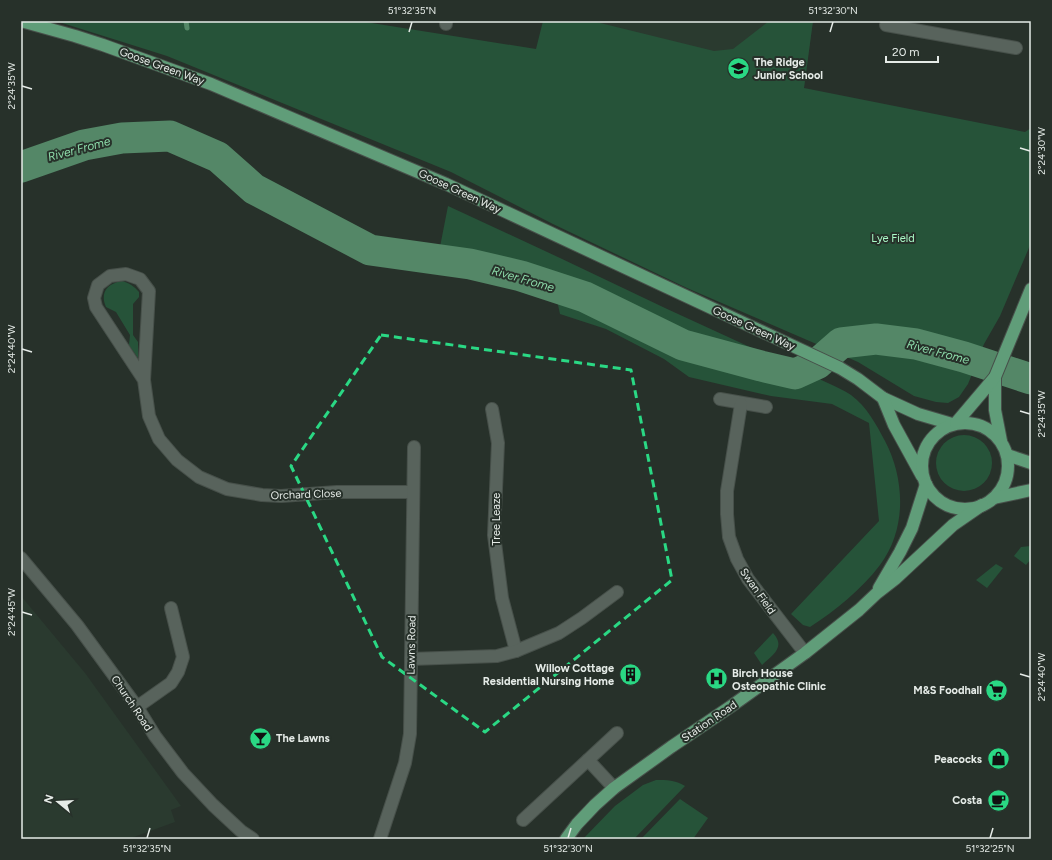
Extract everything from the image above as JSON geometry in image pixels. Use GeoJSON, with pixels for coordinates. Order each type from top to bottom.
{"type":"FeatureCollection","features":[{"type":"Feature","properties":{"kind":"main road","name":"Goose Green Way"},"geometry":{"type":"LineString","coordinates":[[21,21],[103,45],[212,84],[446,184],[840,368],[858,379],[883,398],[918,414],[954,424]]}},
{"type":"Feature","properties":{"kind":"main road"},"geometry":{"type":"LineString","coordinates":[[954,424],[996,376],[1031,289]]}},
{"type":"Feature","properties":{"kind":"main road"},"geometry":{"type":"LineString","coordinates":[[883,398],[894,425],[931,493],[941,502],[954,508],[968,509],[982,506],[994,498],[1002,489],[1006,478],[1008,467],[1007,455],[1002,442],[995,410],[996,376]]}},
{"type":"Feature","properties":{"kind":"main road"},"geometry":{"type":"LineString","coordinates":[[925,482],[921,466],[924,452],[930,440],[940,430],[954,424],[966,422],[980,425],[992,432],[1002,442]]}},
{"type":"Feature","properties":{"kind":"main road"},"geometry":{"type":"LineString","coordinates":[[1007,455],[1031,463]]}},
{"type":"Feature","properties":{"kind":"main road","name":"Station Road"},"geometry":{"type":"LineString","coordinates":[[877,593],[912,528],[925,482]]}},
{"type":"Feature","properties":{"kind":"main road"},"geometry":{"type":"LineString","coordinates":[[994,498],[1031,490]]}},
{"type":"Feature","properties":{"kind":"main road","name":"Station Road"},"geometry":{"type":"LineString","coordinates":[[566,839],[577,824],[614,788],[805,653],[907,570],[954,525],[982,506]]}},
{"type":"Feature","properties":{"kind":"street"},"geometry":{"type":"LineString","coordinates":[[886,25],[926,27],[1016,48]]}},
{"type":"Feature","properties":{"kind":"street","name":"Orchard Close"},"geometry":{"type":"LineString","coordinates":[[144,380],[96,307],[94,298],[98,285],[110,276],[126,274],[140,279],[148,291],[144,380],[149,416],[159,439],[177,460],[200,477],[227,489],[262,495],[281,496],[337,492],[412,492]]}},
{"type":"Feature","properties":{"kind":"street"},"geometry":{"type":"LineString","coordinates":[[720,399],[766,408]]}},
{"type":"Feature","properties":{"kind":"street","name":"Swan Field"},"geometry":{"type":"LineString","coordinates":[[742,404],[726,491],[729,537],[736,559],[748,579],[805,653]]}},
{"type":"Feature","properties":{"kind":"street","name":"Tree Leaze"},"geometry":{"type":"LineString","coordinates":[[492,409],[498,443],[494,535],[502,598],[516,651]]}},
{"type":"Feature","properties":{"kind":"street","name":"Lawns Road"},"geometry":{"type":"LineString","coordinates":[[380,839],[405,763],[410,734],[412,492],[414,447]]}},
{"type":"Feature","properties":{"kind":"street","name":"Church Road"},"geometry":{"type":"LineString","coordinates":[[21,558],[77,625],[155,736],[183,773],[213,805],[241,831],[253,839]]}},
{"type":"Feature","properties":{"kind":"street"},"geometry":{"type":"LineString","coordinates":[[411,659],[497,656],[516,651],[559,633],[617,592]]}},
{"type":"Feature","properties":{"kind":"street"},"geometry":{"type":"LineString","coordinates":[[136,707],[170,683],[178,672],[183,657],[171,608]]}},
{"type":"Feature","properties":{"kind":"street"},"geometry":{"type":"LineString","coordinates":[[523,820],[617,733]]}},
{"type":"Feature","properties":{"kind":"street"},"geometry":{"type":"LineString","coordinates":[[588,760],[614,788]]}},
{"type":"Feature","properties":{"kind":"highlighted area"},"geometry":{"type":"Polygon","coordinates":[[[381,335],[631,370],[672,580],[485,732],[382,657],[291,466],[381,335]]]}},
{"type":"Feature","properties":{"kind":"shaded area","name":"The Ridge Junior School"},"geometry":{"type":"Polygon","coordinates":[[[543,21],[813,21],[804,88],[543,21]]]}},
{"type":"Feature","properties":{"kind":"shaded area"},"geometry":{"type":"Polygon","coordinates":[[[21,596],[85,673],[181,806],[171,810],[175,822],[131,839],[21,839],[21,596]]]}},
{"type":"Feature","properties":{"kind":"green space","name":"Lye Field"},"geometry":{"type":"Polygon","coordinates":[[[56,21],[359,21],[536,49],[543,21],[592,21],[714,51],[733,49],[769,21],[813,21],[804,88],[1025,132],[1031,128],[1031,243],[1000,316],[984,344],[968,384],[959,397],[948,403],[936,402],[914,396],[858,362],[687,288],[553,224],[451,172],[167,56],[56,21]]]}},
{"type":"Feature","properties":{"kind":"green space"},"geometry":{"type":"Polygon","coordinates":[[[448,206],[835,386],[857,400],[871,416],[885,441],[892,456],[899,487],[899,520],[895,536],[889,551],[873,574],[848,599],[810,627],[803,625],[791,614],[879,521],[869,423],[832,404],[771,396],[689,377],[664,359],[606,329],[560,314],[553,282],[488,262],[439,252],[448,206]]]}},
{"type":"Feature","properties":{"kind":"green space"},"geometry":{"type":"Polygon","coordinates":[[[122,281],[131,285],[139,292],[139,297],[133,304],[133,335],[138,342],[138,358],[129,345],[130,335],[116,312],[106,307],[104,302],[104,293],[106,290],[112,284],[122,281]]]}},
{"type":"Feature","properties":{"kind":"green space"},"geometry":{"type":"Polygon","coordinates":[[[964,435],[975,437],[984,443],[990,452],[992,463],[990,474],[984,483],[975,489],[964,491],[953,489],[944,483],[938,474],[936,463],[938,452],[944,443],[953,437],[964,435]]]}},
{"type":"Feature","properties":{"kind":"green space"},"geometry":{"type":"Polygon","coordinates":[[[1031,546],[1031,559],[1026,565],[1014,556],[1021,547],[1031,546]]]}},
{"type":"Feature","properties":{"kind":"green space"},"geometry":{"type":"Polygon","coordinates":[[[996,564],[1003,568],[987,588],[976,580],[996,564]]]}},
{"type":"Feature","properties":{"kind":"green space"},"geometry":{"type":"Polygon","coordinates":[[[773,633],[777,638],[778,647],[774,654],[762,665],[754,653],[773,633]]]}},
{"type":"Feature","properties":{"kind":"green space"},"geometry":{"type":"Polygon","coordinates":[[[656,780],[674,781],[685,786],[634,839],[583,839],[615,806],[643,785],[656,780]]]}},
{"type":"Feature","properties":{"kind":"green space"},"geometry":{"type":"Polygon","coordinates":[[[680,799],[708,818],[693,839],[641,839],[680,799]]]}},
{"type":"Feature","properties":{"kind":"waterway"},"geometry":{"type":"LineString","coordinates":[[186,21],[187,28]]}},
{"type":"Feature","properties":{"kind":"waterway","name":"River Frome"},"geometry":{"type":"LineString","coordinates":[[21,167],[84,145],[122,138],[170,136],[218,157],[254,189],[370,250],[470,264],[521,276],[585,297],[683,345],[795,374],[817,364],[841,343],[876,339],[916,344],[964,357],[1031,379]]}},
{"type":"Feature","properties":{"kind":"place","name":"The Ridge Junior School"},"geometry":{"type":"Point","coordinates":[738,68]}},
{"type":"Feature","properties":{"kind":"place","name":"Willow Cottage Residential Nursing Home"},"geometry":{"type":"Point","coordinates":[630,674]}},
{"type":"Feature","properties":{"kind":"place","name":"Birch House Osteopathic Clinic"},"geometry":{"type":"Point","coordinates":[717,679]}},
{"type":"Feature","properties":{"kind":"place","name":"M&S Foodhall"},"geometry":{"type":"Point","coordinates":[997,690]}},
{"type":"Feature","properties":{"kind":"place","name":"The Lawns"},"geometry":{"type":"Point","coordinates":[261,738]}},
{"type":"Feature","properties":{"kind":"place","name":"Peacocks"},"geometry":{"type":"Point","coordinates":[998,759]}},
{"type":"Feature","properties":{"kind":"place","name":"Costa"},"geometry":{"type":"Point","coordinates":[998,800]}}]}
